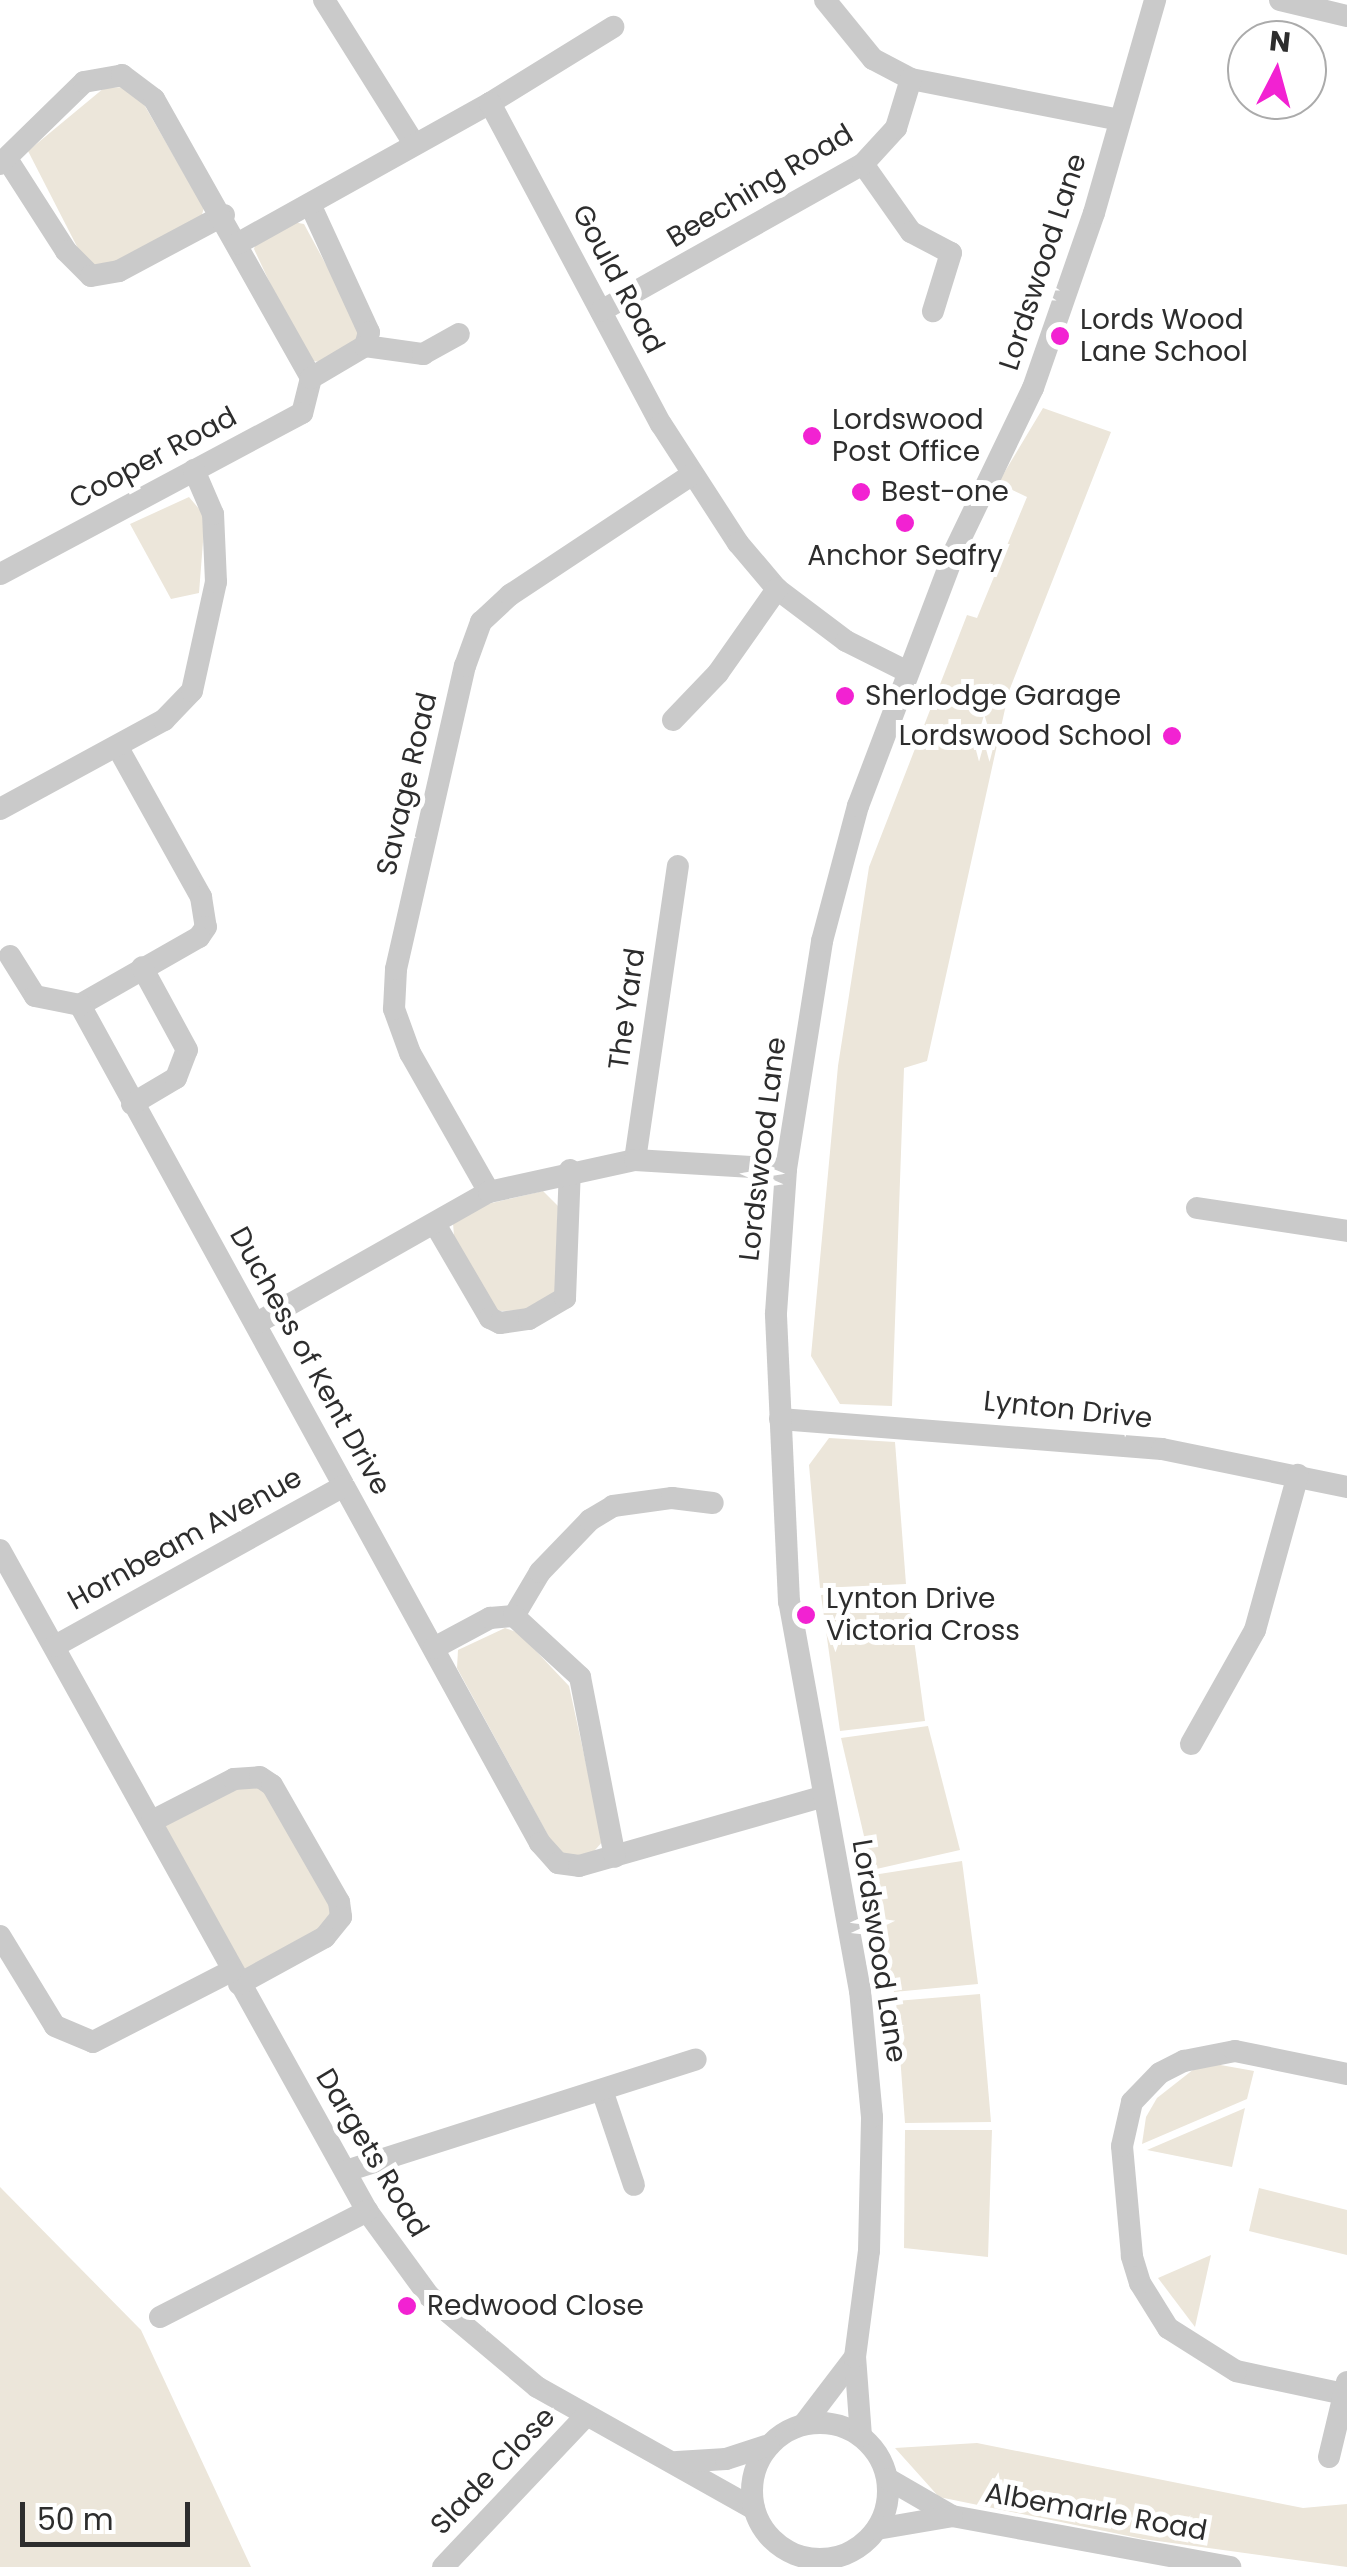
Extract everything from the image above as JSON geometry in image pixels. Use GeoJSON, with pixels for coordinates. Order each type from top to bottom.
{"type":"FeatureCollection","features":[{"type":"Feature","properties":{"kind":"street"},"geometry":{"type":"LineString","coordinates":[[324,0],[413,142]]}},
{"type":"Feature","properties":{"kind":"street"},"geometry":{"type":"LineString","coordinates":[[825,0],[873,60],[911,79],[1120,120]]}},
{"type":"Feature","properties":{"kind":"street","name":"Lordswood Lane"},"geometry":{"type":"LineString","coordinates":[[888,2479],[879,2455],[861,2436],[854,2357],[869,2251],[868,2056],[789,1602],[776,1313],[786,1169],[822,941],[858,806],[906,671],[1033,388],[1155,0]]}},
{"type":"Feature","properties":{"kind":"street"},"geometry":{"type":"LineString","coordinates":[[1280,0],[1347,16]]}},
{"type":"Feature","properties":{"kind":"street"},"geometry":{"type":"LineString","coordinates":[[237,244],[413,142],[490,104],[613,27]]}},
{"type":"Feature","properties":{"kind":"street"},"geometry":{"type":"LineString","coordinates":[[224,215],[118,271],[91,276],[66,251],[4,162],[84,82],[122,76],[154,99],[224,215],[311,378],[364,346],[423,354],[460,334]]}},
{"type":"Feature","properties":{"kind":"street","name":"Beeching Road"},"geometry":{"type":"LineString","coordinates":[[601,311],[863,164],[896,128],[911,79]]}},
{"type":"Feature","properties":{"kind":"street","name":"Gould Road"},"geometry":{"type":"LineString","coordinates":[[490,104],[690,475],[777,589],[846,642],[906,671]]}},
{"type":"Feature","properties":{"kind":"street"},"geometry":{"type":"LineString","coordinates":[[863,164],[910,232],[956,242],[933,310]]}},
{"type":"Feature","properties":{"kind":"street"},"geometry":{"type":"LineString","coordinates":[[310,204],[367,322],[364,346]]}},
{"type":"Feature","properties":{"kind":"street","name":"Cooper Road"},"geometry":{"type":"LineString","coordinates":[[0,574],[302,414],[311,378]]}},
{"type":"Feature","properties":{"kind":"street"},"geometry":{"type":"LineString","coordinates":[[0,809],[164,720],[192,691],[216,582],[214,514],[194,470]]}},
{"type":"Feature","properties":{"kind":"street","name":"Savage Road"},"geometry":{"type":"LineString","coordinates":[[489,1192],[410,1053],[394,1010],[396,969],[465,666],[481,622],[510,595],[690,475]]}},
{"type":"Feature","properties":{"kind":"street"},"geometry":{"type":"LineString","coordinates":[[673,720],[718,673],[777,589]]}},
{"type":"Feature","properties":{"kind":"street"},"geometry":{"type":"LineString","coordinates":[[10,956],[35,996],[80,1005],[200,937],[207,915],[117,746]]}},
{"type":"Feature","properties":{"kind":"street","name":"The Yard"},"geometry":{"type":"LineString","coordinates":[[635,1160],[678,866]]}},
{"type":"Feature","properties":{"kind":"street"},"geometry":{"type":"LineString","coordinates":[[132,1104],[176,1078],[187,1050],[142,968]]}},
{"type":"Feature","properties":{"kind":"street","name":"Duchess of Kent Drive"},"geometry":{"type":"LineString","coordinates":[[80,1005],[540,1844],[558,1863],[578,1866],[820,1797]]}},
{"type":"Feature","properties":{"kind":"street"},"geometry":{"type":"LineString","coordinates":[[257,1323],[489,1192],[570,1170],[635,1160],[786,1169]]}},
{"type":"Feature","properties":{"kind":"street"},"geometry":{"type":"LineString","coordinates":[[435,1224],[490,1318],[500,1324],[529,1318],[565,1298],[570,1170]]}},
{"type":"Feature","properties":{"kind":"street"},"geometry":{"type":"LineString","coordinates":[[1197,1208],[1347,1231]]}},
{"type":"Feature","properties":{"kind":"street","name":"Lynton Drive"},"geometry":{"type":"LineString","coordinates":[[780,1419],[1019,1434],[1196,1454],[1347,1486]]}},
{"type":"Feature","properties":{"kind":"street"},"geometry":{"type":"LineString","coordinates":[[1192,1744],[1254,1630],[1298,1474]]}},
{"type":"Feature","properties":{"kind":"street","name":"Hornbeam Avenue"},"geometry":{"type":"LineString","coordinates":[[55,1646],[344,1486]]}},
{"type":"Feature","properties":{"kind":"street"},"geometry":{"type":"LineString","coordinates":[[514,1616],[540,1572],[590,1520],[613,1506],[672,1498],[712,1503]]}},
{"type":"Feature","properties":{"kind":"street","name":"Dargets Road"},"geometry":{"type":"LineString","coordinates":[[0,1550],[10,1588],[55,1646],[367,2211],[461,2328],[586,2416],[677,2462],[754,2509]]}},
{"type":"Feature","properties":{"kind":"street"},"geometry":{"type":"LineString","coordinates":[[434,1648],[490,1618],[514,1616],[580,1676],[615,1856]]}},
{"type":"Feature","properties":{"kind":"street"},"geometry":{"type":"LineString","coordinates":[[0,1936],[54,2026],[93,2042],[325,1937],[336,1928],[338,1902],[272,1785],[260,1777],[234,1778],[152,1821]]}},
{"type":"Feature","properties":{"kind":"street"},"geometry":{"type":"LineString","coordinates":[[1330,2457],[1346,2388],[1236,2371],[1168,2328],[1140,2283],[1132,2256],[1122,2146],[1127,2116],[1142,2090],[1198,2056],[1236,2051],[1347,2074]]}},
{"type":"Feature","properties":{"kind":"street"},"geometry":{"type":"LineString","coordinates":[[346,2172],[696,2059]]}},
{"type":"Feature","properties":{"kind":"street"},"geometry":{"type":"LineString","coordinates":[[602,2090],[634,2185]]}},
{"type":"Feature","properties":{"kind":"street"},"geometry":{"type":"LineString","coordinates":[[160,2317],[367,2211]]}},
{"type":"Feature","properties":{"kind":"street","name":"Lordswood Lane"},"geometry":{"type":"LineString","coordinates":[[770,2445],[804,2424],[854,2357]]}},
{"type":"Feature","properties":{"kind":"street","name":"Slade Close"},"geometry":{"type":"LineString","coordinates":[[442,2567],[586,2416]]}},
{"type":"Feature","properties":{"kind":"street"},"geometry":{"type":"LineString","coordinates":[[804,2424],[834,2424],[861,2436]]}},
{"type":"Feature","properties":{"kind":"street"},"geometry":{"type":"LineString","coordinates":[[677,2462],[726,2459],[770,2445]]}},
{"type":"Feature","properties":{"kind":"street"},"geometry":{"type":"LineString","coordinates":[[770,2445],[754,2475],[754,2509],[778,2555],[827,2563],[864,2544],[877,2529],[888,2479]]}},
{"type":"Feature","properties":{"kind":"street","name":"Albemarle Road"},"geometry":{"type":"LineString","coordinates":[[888,2479],[952,2516],[1230,2567]]}},
{"type":"Feature","properties":{"kind":"street","name":"Albemarle Road"},"geometry":{"type":"LineString","coordinates":[[877,2529],[952,2516]]}},
{"type":"Feature","properties":{"kind":"shaded area"},"geometry":{"type":"Polygon","coordinates":[[[125,87],[142,101],[204,208],[200,221],[119,266],[87,266],[28,151],[104,88],[125,87]]]}},
{"type":"Feature","properties":{"kind":"shaded area"},"geometry":{"type":"Polygon","coordinates":[[[293,222],[304,224],[364,335],[320,362],[306,360],[254,249],[257,238],[293,222]]]}},
{"type":"Feature","properties":{"kind":"shaded area"},"geometry":{"type":"Polygon","coordinates":[[[1043,408],[1111,432],[1009,691],[927,1061],[904,1068],[892,1406],[840,1404],[811,1356],[838,1066],[869,867],[967,615],[977,618],[1027,497],[998,483],[1043,408]]]}},
{"type":"Feature","properties":{"kind":"shaded area"},"geometry":{"type":"Polygon","coordinates":[[[189,497],[205,516],[199,593],[171,599],[130,524],[189,497]]]}},
{"type":"Feature","properties":{"kind":"shaded area"},"geometry":{"type":"Polygon","coordinates":[[[543,1191],[558,1206],[555,1298],[533,1310],[497,1311],[454,1236],[453,1223],[479,1206],[543,1191]]]}},
{"type":"Feature","properties":{"kind":"shaded area"},"geometry":{"type":"Polygon","coordinates":[[[829,1438],[895,1442],[906,1584],[820,1588],[809,1465],[829,1438]]]}},
{"type":"Feature","properties":{"kind":"shaded area"},"geometry":{"type":"Polygon","coordinates":[[[907,1588],[925,1721],[840,1731],[821,1595],[907,1588]]]}},
{"type":"Feature","properties":{"kind":"shaded area"},"geometry":{"type":"Polygon","coordinates":[[[505,1628],[519,1633],[569,1686],[603,1841],[588,1858],[562,1853],[551,1841],[457,1668],[458,1650],[505,1628]]]}},
{"type":"Feature","properties":{"kind":"shaded area"},"geometry":{"type":"Polygon","coordinates":[[[928,1726],[960,1850],[872,1870],[841,1738],[928,1726]]]}},
{"type":"Feature","properties":{"kind":"shaded area"},"geometry":{"type":"Polygon","coordinates":[[[260,1777],[341,1917],[239,1984],[152,1821],[260,1777]]]}},
{"type":"Feature","properties":{"kind":"shaded area"},"geometry":{"type":"Polygon","coordinates":[[[962,1861],[978,1984],[894,1992],[873,1875],[962,1861]]]}},
{"type":"Feature","properties":{"kind":"shaded area"},"geometry":{"type":"Polygon","coordinates":[[[980,1994],[991,2122],[905,2123],[896,2001],[980,1994]]]}},
{"type":"Feature","properties":{"kind":"shaded area"},"geometry":{"type":"Polygon","coordinates":[[[1215,2064],[1254,2071],[1247,2099],[1142,2144],[1146,2117],[1157,2098],[1194,2069],[1215,2064]]]}},
{"type":"Feature","properties":{"kind":"shaded area"},"geometry":{"type":"Polygon","coordinates":[[[1245,2108],[1232,2167],[1147,2150],[1245,2108]]]}},
{"type":"Feature","properties":{"kind":"shaded area"},"geometry":{"type":"Polygon","coordinates":[[[905,2130],[992,2130],[988,2257],[904,2248],[905,2130]]]}},
{"type":"Feature","properties":{"kind":"shaded area"},"geometry":{"type":"Polygon","coordinates":[[[0,2187],[141,2330],[251,2567],[0,2567],[0,2187]]]}},
{"type":"Feature","properties":{"kind":"shaded area"},"geometry":{"type":"Polygon","coordinates":[[[1259,2188],[1347,2210],[1347,2255],[1249,2231],[1259,2188]]]}},
{"type":"Feature","properties":{"kind":"shaded area"},"geometry":{"type":"Polygon","coordinates":[[[1211,2255],[1195,2327],[1158,2278],[1211,2255]]]}},
{"type":"Feature","properties":{"kind":"shaded area"},"geometry":{"type":"Polygon","coordinates":[[[977,2443],[1303,2508],[1347,2504],[1347,2567],[1143,2539],[939,2497],[895,2448],[977,2443]]]}},
{"type":"Feature","properties":{"kind":"place","name":"Lords Wood Lane School"},"geometry":{"type":"Point","coordinates":[1060,336]}},
{"type":"Feature","properties":{"kind":"place","name":"Lordswood Post Office"},"geometry":{"type":"Point","coordinates":[812,436]}},
{"type":"Feature","properties":{"kind":"place","name":"Best-one"},"geometry":{"type":"Point","coordinates":[861,492]}},
{"type":"Feature","properties":{"kind":"place","name":"Anchor Seafry"},"geometry":{"type":"Point","coordinates":[905,523]}},
{"type":"Feature","properties":{"kind":"place","name":"Sherlodge Garage"},"geometry":{"type":"Point","coordinates":[845,696]}},
{"type":"Feature","properties":{"kind":"place","name":"Lordswood School"},"geometry":{"type":"Point","coordinates":[1172,736]}},
{"type":"Feature","properties":{"kind":"place","name":"Lynton Drive Victoria Cross"},"geometry":{"type":"Point","coordinates":[806,1615]}},
{"type":"Feature","properties":{"kind":"place","name":"Redwood Close"},"geometry":{"type":"Point","coordinates":[407,2306]}}]}
